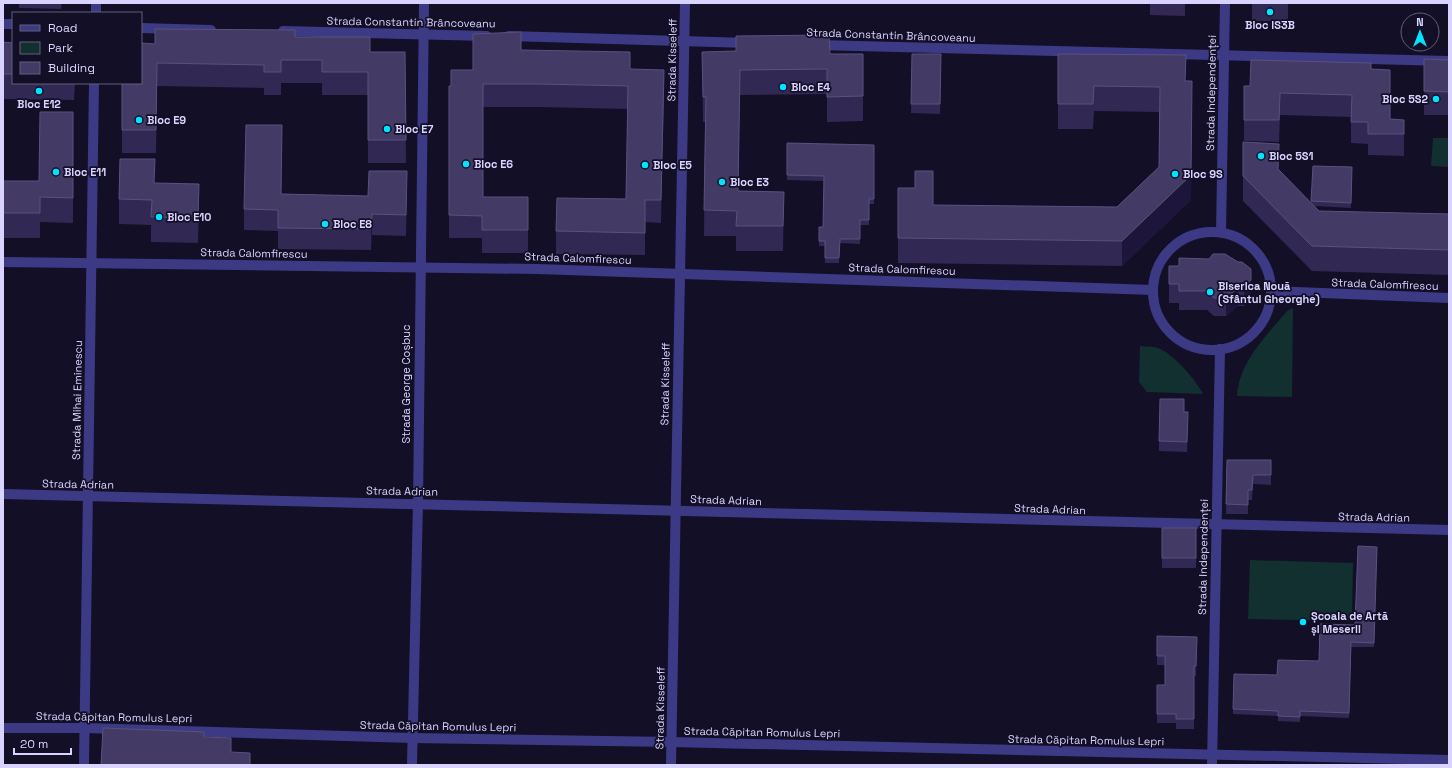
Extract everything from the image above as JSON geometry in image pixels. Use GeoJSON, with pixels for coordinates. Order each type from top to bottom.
{"type":"FeatureCollection","features":[{"type":"Feature","properties":{"kind":"street","name":"Strada George Coșbuc"},"geometry":{"type":"LineString","coordinates":[[412,765],[418,503],[419,267],[424,3]]}},
{"type":"Feature","properties":{"kind":"street","name":"Strada Kisseleff"},"geometry":{"type":"LineString","coordinates":[[671,765],[685,3]]}},
{"type":"Feature","properties":{"kind":"street","name":"Strada Independenței"},"geometry":{"type":"LineString","coordinates":[[1221,232],[1225,3]]}},
{"type":"Feature","properties":{"kind":"street"},"geometry":{"type":"LineString","coordinates":[[142,28],[219,30]]}},
{"type":"Feature","properties":{"kind":"street","name":"Strada Constantin Brâncoveanu"},"geometry":{"type":"LineString","coordinates":[[274,31],[762,43]]}},
{"type":"Feature","properties":{"kind":"street","name":"Strada Constantin Brâncoveanu"},"geometry":{"type":"LineString","coordinates":[[809,44],[1449,61]]}},
{"type":"Feature","properties":{"kind":"street","name":"Strada Mihai Eminescu"},"geometry":{"type":"LineString","coordinates":[[84,765],[94,84]]}},
{"type":"Feature","properties":{"kind":"street"},"geometry":{"type":"LineString","coordinates":[[1221,232],[1237,237],[1251,246],[1262,259],[1269,275],[1271,292],[1269,308],[1262,323],[1251,336],[1237,344],[1220,349],[1200,348],[1181,341],[1166,327],[1159,316],[1156,310],[1153,290],[1156,270],[1167,253],[1182,240],[1201,233],[1221,232]]}},
{"type":"Feature","properties":{"kind":"street","name":"Strada Calomfirescu"},"geometry":{"type":"LineString","coordinates":[[3,262],[419,267],[1153,290]]}},
{"type":"Feature","properties":{"kind":"street","name":"Strada Calomfirescu"},"geometry":{"type":"LineString","coordinates":[[1271,292],[1449,298]]}},
{"type":"Feature","properties":{"kind":"street","name":"Strada Independenței"},"geometry":{"type":"LineString","coordinates":[[1212,760],[1220,349]]}},
{"type":"Feature","properties":{"kind":"street","name":"Strada Adrian"},"geometry":{"type":"LineString","coordinates":[[3,494],[418,503],[1216,526],[1449,530]]}},
{"type":"Feature","properties":{"kind":"street","name":"Strada Căpitan Romulus Lepri"},"geometry":{"type":"LineString","coordinates":[[3,728],[85,728],[412,738],[672,742],[1212,760],[1449,760]]}},
{"type":"Feature","properties":{"kind":"green space"},"geometry":{"type":"Polygon","coordinates":[[[1433,138],[1449,138],[1449,167],[1431,166],[1433,138]]]}},
{"type":"Feature","properties":{"kind":"green space"},"geometry":{"type":"Polygon","coordinates":[[[1293,308],[1292,397],[1237,396],[1243,372],[1255,350],[1287,311],[1293,308]]]}},
{"type":"Feature","properties":{"kind":"green space"},"geometry":{"type":"Polygon","coordinates":[[[1140,346],[1158,348],[1171,356],[1190,375],[1203,394],[1147,392],[1139,382],[1140,346]]]}},
{"type":"Feature","properties":{"kind":"green space"},"geometry":{"type":"Polygon","coordinates":[[[1250,560],[1353,563],[1352,621],[1248,619],[1250,560]]]}},
{"type":"Feature","properties":{"kind":"building"},"geometry":{"type":"Polygon","coordinates":[[[155,29],[295,30],[295,37],[370,37],[370,52],[405,52],[406,140],[368,140],[368,72],[322,72],[322,60],[281,60],[281,72],[264,72],[264,65],[157,63],[156,130],[122,130],[122,84],[142,84],[142,43],[155,44],[155,29]]]}},
{"type":"Feature","properties":{"kind":"building"},"geometry":{"type":"Polygon","coordinates":[[[521,32],[521,50],[630,52],[630,69],[664,70],[661,200],[645,200],[645,233],[556,231],[557,198],[626,199],[628,86],[483,84],[483,197],[528,197],[528,230],[482,230],[482,216],[449,215],[449,86],[451,86],[451,70],[473,70],[473,34],[521,32]]]}},
{"type":"Feature","properties":{"kind":"building"},"geometry":{"type":"Polygon","coordinates":[[[829,35],[830,54],[863,54],[863,96],[827,97],[827,69],[740,70],[738,191],[784,192],[783,226],[736,226],[737,211],[704,210],[706,97],[703,97],[702,52],[736,51],[736,36],[829,35]]]}},
{"type":"Feature","properties":{"kind":"building"},"geometry":{"type":"Polygon","coordinates":[[[3,42],[12,43],[12,74],[3,74],[3,42]]]}},
{"type":"Feature","properties":{"kind":"building"},"geometry":{"type":"Polygon","coordinates":[[[912,54],[941,54],[940,104],[911,104],[912,54]]]}},
{"type":"Feature","properties":{"kind":"building"},"geometry":{"type":"Polygon","coordinates":[[[1058,54],[1186,55],[1185,81],[1192,81],[1191,175],[1122,241],[898,238],[898,188],[915,188],[915,171],[933,171],[933,205],[1117,207],[1159,167],[1160,87],[1094,86],[1093,104],[1058,104],[1058,54]]]}},
{"type":"Feature","properties":{"kind":"building"},"geometry":{"type":"Polygon","coordinates":[[[1424,59],[1449,60],[1449,92],[1424,91],[1424,59]]]}},
{"type":"Feature","properties":{"kind":"building"},"geometry":{"type":"Polygon","coordinates":[[[1251,60],[1371,63],[1371,69],[1390,70],[1390,119],[1404,120],[1404,134],[1368,134],[1368,122],[1351,122],[1352,95],[1280,93],[1279,120],[1244,120],[1244,86],[1250,86],[1251,60]]]}},
{"type":"Feature","properties":{"kind":"building"},"geometry":{"type":"Polygon","coordinates":[[[40,112],[73,112],[73,198],[40,197],[40,213],[3,213],[3,181],[39,181],[40,112]]]}},
{"type":"Feature","properties":{"kind":"building"},"geometry":{"type":"Polygon","coordinates":[[[246,125],[282,125],[281,194],[368,196],[369,171],[407,171],[406,215],[372,214],[371,229],[278,228],[278,210],[244,209],[246,125]]]}},
{"type":"Feature","properties":{"kind":"building"},"geometry":{"type":"Polygon","coordinates":[[[1243,142],[1279,144],[1278,169],[1319,211],[1449,214],[1449,250],[1312,246],[1243,176],[1243,142]]]}},
{"type":"Feature","properties":{"kind":"building"},"geometry":{"type":"Polygon","coordinates":[[[787,143],[874,145],[874,199],[869,199],[869,220],[860,220],[860,239],[840,239],[839,258],[825,258],[825,241],[819,241],[819,227],[823,227],[824,176],[787,175],[787,143]]]}},
{"type":"Feature","properties":{"kind":"building"},"geometry":{"type":"Polygon","coordinates":[[[120,159],[155,159],[154,183],[199,184],[198,218],[151,217],[152,200],[119,199],[120,159]]]}},
{"type":"Feature","properties":{"kind":"building"},"geometry":{"type":"Polygon","coordinates":[[[1313,166],[1352,167],[1351,203],[1311,201],[1313,166]]]}},
{"type":"Feature","properties":{"kind":"building"},"geometry":{"type":"Polygon","coordinates":[[[1213,254],[1225,254],[1238,262],[1242,262],[1251,269],[1251,280],[1244,288],[1238,288],[1226,298],[1214,298],[1207,291],[1179,291],[1179,284],[1169,284],[1169,266],[1179,266],[1179,258],[1209,259],[1213,254]]]}},
{"type":"Feature","properties":{"kind":"building"},"geometry":{"type":"Polygon","coordinates":[[[1160,399],[1184,399],[1184,412],[1188,412],[1187,442],[1159,441],[1160,399]]]}},
{"type":"Feature","properties":{"kind":"building"},"geometry":{"type":"Polygon","coordinates":[[[1227,460],[1271,460],[1271,475],[1253,475],[1252,490],[1248,490],[1248,505],[1226,504],[1227,460]]]}},
{"type":"Feature","properties":{"kind":"building"},"geometry":{"type":"Polygon","coordinates":[[[1162,528],[1196,528],[1196,558],[1162,558],[1162,528]]]}},
{"type":"Feature","properties":{"kind":"building"},"geometry":{"type":"Polygon","coordinates":[[[1358,546],[1377,547],[1374,643],[1351,642],[1349,713],[1300,711],[1300,717],[1278,716],[1278,711],[1233,709],[1234,674],[1277,675],[1278,660],[1319,661],[1320,624],[1355,625],[1358,546]]]}},
{"type":"Feature","properties":{"kind":"building"},"geometry":{"type":"Polygon","coordinates":[[[1157,636],[1197,637],[1196,666],[1194,666],[1194,719],[1176,719],[1176,714],[1157,714],[1157,685],[1165,685],[1165,656],[1157,656],[1157,636]]]}},
{"type":"Feature","properties":{"kind":"building"},"geometry":{"type":"Polygon","coordinates":[[[103,728],[204,732],[204,737],[231,738],[231,752],[250,753],[250,765],[101,765],[103,728]]]}},
{"type":"Feature","properties":{"kind":"place","name":"Bloc IS3B"},"geometry":{"type":"Point","coordinates":[1270,12]}},
{"type":"Feature","properties":{"kind":"place","name":"Bloc E4"},"geometry":{"type":"Point","coordinates":[783,87]}},
{"type":"Feature","properties":{"kind":"place","name":"Bloc E12"},"geometry":{"type":"Point","coordinates":[39,91]}},
{"type":"Feature","properties":{"kind":"place","name":"Bloc 5S2"},"geometry":{"type":"Point","coordinates":[1436,99]}},
{"type":"Feature","properties":{"kind":"place","name":"Bloc E9"},"geometry":{"type":"Point","coordinates":[139,120]}},
{"type":"Feature","properties":{"kind":"place","name":"Bloc E7"},"geometry":{"type":"Point","coordinates":[387,129]}},
{"type":"Feature","properties":{"kind":"place","name":"Bloc 5S1"},"geometry":{"type":"Point","coordinates":[1261,156]}},
{"type":"Feature","properties":{"kind":"place","name":"Bloc E6"},"geometry":{"type":"Point","coordinates":[466,164]}},
{"type":"Feature","properties":{"kind":"place","name":"Bloc E5"},"geometry":{"type":"Point","coordinates":[645,165]}},
{"type":"Feature","properties":{"kind":"place","name":"Bloc E11"},"geometry":{"type":"Point","coordinates":[56,172]}},
{"type":"Feature","properties":{"kind":"place","name":"Bloc 9S"},"geometry":{"type":"Point","coordinates":[1175,174]}},
{"type":"Feature","properties":{"kind":"place","name":"Bloc E3"},"geometry":{"type":"Point","coordinates":[722,182]}},
{"type":"Feature","properties":{"kind":"place","name":"Bloc E10"},"geometry":{"type":"Point","coordinates":[159,217]}},
{"type":"Feature","properties":{"kind":"place","name":"Bloc E8"},"geometry":{"type":"Point","coordinates":[325,224]}},
{"type":"Feature","properties":{"kind":"place","name":"Biserica Nouă (Sfântul Gheorghe)"},"geometry":{"type":"Point","coordinates":[1210,292]}},
{"type":"Feature","properties":{"kind":"place","name":"Școala de Artă și Meserii"},"geometry":{"type":"Point","coordinates":[1303,622]}}]}
